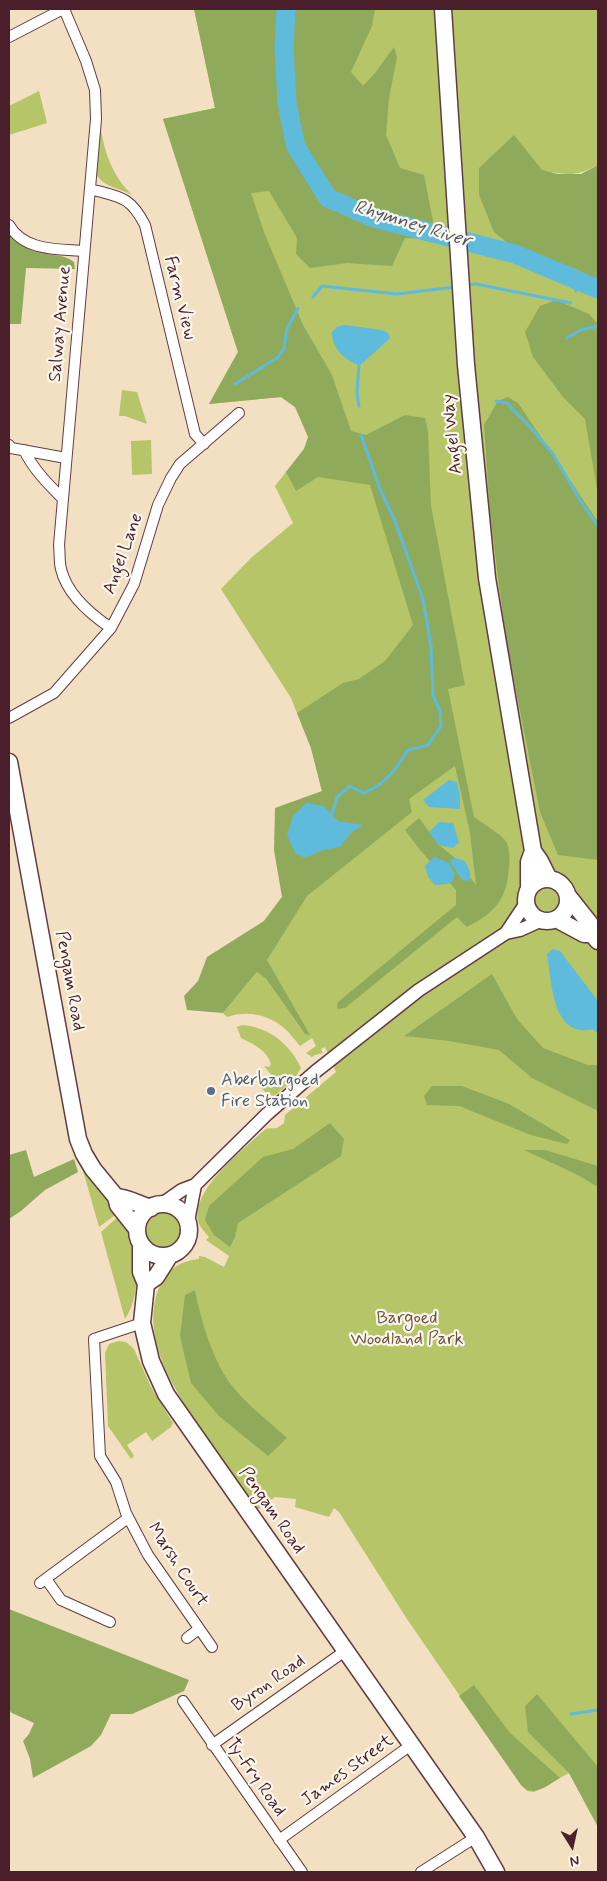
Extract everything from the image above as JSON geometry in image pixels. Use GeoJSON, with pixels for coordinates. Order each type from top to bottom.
{"type":"FeatureCollection","features":[{"type":"Feature","properties":{"kind":"main road","name":"Angel Way"},"geometry":{"type":"LineString","coordinates":[[443,9],[466,365],[487,578],[533,852],[549,879]]}},
{"type":"Feature","properties":{"kind":"main road","name":"Pengam Road"},"geometry":{"type":"LineString","coordinates":[[9,762],[78,1139],[93,1170],[116,1197],[118,1205],[139,1236],[141,1272],[146,1284],[142,1323],[151,1361],[166,1394],[476,1837],[496,1872]]}},
{"type":"Feature","properties":{"kind":"main road","name":"Angel Way"},"geometry":{"type":"LineString","coordinates":[[528,896],[529,862],[533,852]]}},
{"type":"Feature","properties":{"kind":"main road"},"geometry":{"type":"LineString","coordinates":[[549,879],[561,884],[591,925],[595,938],[531,914],[528,896],[538,881],[549,879]]}},
{"type":"Feature","properties":{"kind":"main road"},"geometry":{"type":"LineString","coordinates":[[549,920],[566,909],[568,896]]}},
{"type":"Feature","properties":{"kind":"main road"},"geometry":{"type":"LineString","coordinates":[[116,1197],[123,1197],[131,1202],[178,1209],[188,1221],[190,1229],[186,1244],[180,1250],[170,1255],[158,1256],[152,1254],[139,1236],[143,1215],[157,1206]]}},
{"type":"Feature","properties":{"kind":"main road"},"geometry":{"type":"LineString","coordinates":[[146,1284],[156,1277],[170,1255]]}},
{"type":"Feature","properties":{"kind":"street"},"geometry":{"type":"LineString","coordinates":[[9,37],[63,9]]}},
{"type":"Feature","properties":{"kind":"street","name":"Salway Avenue"},"geometry":{"type":"LineString","coordinates":[[63,9],[86,62],[95,90],[96,119],[59,545],[61,568],[68,586],[81,603],[111,628]]}},
{"type":"Feature","properties":{"kind":"street","name":"Farm View"},"geometry":{"type":"LineString","coordinates":[[90,189],[123,198],[137,208],[145,225],[195,434],[204,444]]}},
{"type":"Feature","properties":{"kind":"street"},"geometry":{"type":"LineString","coordinates":[[9,225],[12,231],[31,245],[83,252]]}},
{"type":"Feature","properties":{"kind":"street","name":"Angel Lane"},"geometry":{"type":"LineString","coordinates":[[9,718],[54,693],[111,628],[134,584],[158,505],[180,464],[239,413]]}},
{"type":"Feature","properties":{"kind":"street"},"geometry":{"type":"LineString","coordinates":[[9,445],[11,448],[66,458]]}},
{"type":"Feature","properties":{"kind":"street"},"geometry":{"type":"LineString","coordinates":[[24,450],[30,462],[45,481],[63,499]]}},
{"type":"Feature","properties":{"kind":"street"},"geometry":{"type":"LineString","coordinates":[[506,933],[528,896]]}},
{"type":"Feature","properties":{"kind":"street"},"geometry":{"type":"LineString","coordinates":[[157,1206],[182,1190],[195,1185],[268,1114],[315,1072],[419,990],[506,933],[549,920]]}},
{"type":"Feature","properties":{"kind":"street"},"geometry":{"type":"LineString","coordinates":[[188,1221],[195,1185]]}},
{"type":"Feature","properties":{"kind":"street","name":"Marsh Court"},"geometry":{"type":"LineString","coordinates":[[142,1323],[94,1338],[100,1456],[116,1482],[128,1518],[148,1555],[212,1647]]}},
{"type":"Feature","properties":{"kind":"street","name":"Marsh Court"},"geometry":{"type":"LineString","coordinates":[[110,1622],[61,1600],[43,1581],[128,1518]]}},
{"type":"Feature","properties":{"kind":"street","name":"Marsh Court"},"geometry":{"type":"LineString","coordinates":[[187,1638],[199,1629]]}},
{"type":"Feature","properties":{"kind":"street","name":"Byron Road"},"geometry":{"type":"LineString","coordinates":[[212,1745],[345,1651]]}},
{"type":"Feature","properties":{"kind":"street","name":"Ty-Fry Road"},"geometry":{"type":"LineString","coordinates":[[183,1701],[302,1872]]}},
{"type":"Feature","properties":{"kind":"street","name":"James Street"},"geometry":{"type":"LineString","coordinates":[[279,1840],[411,1745]]}},
{"type":"Feature","properties":{"kind":"street"},"geometry":{"type":"LineString","coordinates":[[421,1872],[476,1837]]}},
{"type":"Feature","properties":{"kind":"green space","name":"Bargoed Woodland Park"},"geometry":{"type":"Polygon","coordinates":[[[194,9],[598,9],[598,165],[582,172],[571,174],[542,171],[598,211],[598,1827],[569,1773],[534,1792],[527,1791],[521,1785],[407,1619],[339,1512],[334,1508],[329,1517],[295,1507],[296,1499],[275,1497],[257,1510],[188,1410],[166,1371],[158,1350],[154,1329],[154,1309],[159,1288],[166,1276],[174,1267],[199,1259],[199,1256],[205,1257],[224,1267],[229,1256],[206,1240],[209,1237],[198,1221],[198,1209],[210,1184],[262,1132],[266,1129],[277,1128],[284,1123],[285,1115],[336,1072],[325,1047],[321,1049],[323,1053],[312,1057],[306,1053],[316,1046],[312,1038],[300,1046],[286,1030],[271,1019],[249,1014],[227,1017],[223,1013],[257,972],[266,979],[305,1034],[267,960],[247,933],[264,921],[282,897],[329,820],[311,748],[291,698],[221,589],[251,558],[293,523],[275,486],[304,449],[315,421],[281,397],[209,404],[238,352],[163,119],[215,108],[194,9]]]}},
{"type":"Feature","properties":{"kind":"green space"},"geometry":{"type":"Polygon","coordinates":[[[194,9],[375,9],[372,26],[351,72],[363,86],[394,47],[397,57],[389,98],[386,135],[400,168],[424,175],[433,221],[429,239],[405,238],[392,266],[347,263],[310,268],[296,254],[297,238],[269,191],[251,193],[264,232],[303,325],[332,375],[351,431],[366,435],[405,415],[425,418],[428,431],[431,506],[465,685],[448,689],[474,817],[505,840],[510,860],[506,888],[498,904],[492,910],[467,927],[457,917],[345,1008],[337,1009],[338,1002],[456,905],[456,890],[420,850],[405,830],[419,818],[439,845],[455,858],[476,885],[470,833],[455,766],[409,799],[412,812],[307,896],[267,960],[310,1035],[305,1034],[266,979],[257,972],[223,1013],[187,1010],[184,996],[198,981],[207,957],[264,921],[282,897],[274,850],[275,808],[322,791],[311,748],[297,713],[343,683],[359,679],[385,661],[413,625],[370,485],[318,477],[296,491],[286,472],[304,449],[308,437],[295,407],[281,397],[209,404],[238,352],[163,119],[215,108],[194,9]]]}},
{"type":"Feature","properties":{"kind":"green space"},"geometry":{"type":"Polygon","coordinates":[[[39,91],[47,123],[9,135],[9,106],[39,91]]]}},
{"type":"Feature","properties":{"kind":"green space"},"geometry":{"type":"Polygon","coordinates":[[[100,124],[104,144],[114,171],[132,195],[106,184],[95,172],[100,124]]]}},
{"type":"Feature","properties":{"kind":"green space"},"geometry":{"type":"Polygon","coordinates":[[[514,135],[542,170],[558,174],[581,174],[598,165],[598,283],[578,270],[510,245],[494,232],[479,195],[479,168],[514,135]]]}},
{"type":"Feature","properties":{"kind":"green space"},"geometry":{"type":"Polygon","coordinates":[[[9,234],[32,251],[70,259],[74,262],[75,269],[26,268],[21,324],[9,324],[9,234]]]}},
{"type":"Feature","properties":{"kind":"green space"},"geometry":{"type":"Polygon","coordinates":[[[556,300],[589,314],[598,324],[598,495],[585,419],[563,397],[533,357],[525,332],[540,306],[556,300]]]}},
{"type":"Feature","properties":{"kind":"green space"},"geometry":{"type":"Polygon","coordinates":[[[122,390],[137,392],[147,424],[125,416],[119,416],[122,390]]]}},
{"type":"Feature","properties":{"kind":"green space"},"geometry":{"type":"Polygon","coordinates":[[[508,397],[518,403],[598,522],[598,860],[558,855],[540,812],[506,640],[490,513],[484,425],[498,401],[508,397]]]}},
{"type":"Feature","properties":{"kind":"green space"},"geometry":{"type":"Polygon","coordinates":[[[151,440],[152,474],[132,475],[131,441],[151,440]]]}},
{"type":"Feature","properties":{"kind":"green space"},"geometry":{"type":"Polygon","coordinates":[[[492,974],[517,1019],[543,1048],[588,1065],[598,1065],[598,1111],[532,1078],[499,1050],[449,1041],[404,1036],[492,974]]]}},
{"type":"Feature","properties":{"kind":"green space"},"geometry":{"type":"Polygon","coordinates":[[[242,1025],[261,1029],[277,1038],[291,1051],[301,1068],[295,1078],[271,1099],[260,1086],[272,1076],[264,1066],[269,1067],[271,1064],[263,1051],[241,1038],[237,1027],[242,1025]]]}},
{"type":"Feature","properties":{"kind":"green space"},"geometry":{"type":"Polygon","coordinates":[[[432,1086],[462,1086],[509,1104],[570,1140],[567,1144],[531,1135],[459,1106],[427,1105],[424,1096],[432,1086]]]}},
{"type":"Feature","properties":{"kind":"green space"},"geometry":{"type":"Polygon","coordinates":[[[330,1123],[344,1139],[341,1156],[238,1223],[235,1237],[230,1247],[214,1235],[205,1220],[209,1206],[263,1157],[293,1149],[330,1123]]]}},
{"type":"Feature","properties":{"kind":"green space"},"geometry":{"type":"Polygon","coordinates":[[[26,1150],[34,1177],[74,1159],[78,1172],[45,1190],[9,1219],[9,1155],[26,1150]]]}},
{"type":"Feature","properties":{"kind":"green space"},"geometry":{"type":"Polygon","coordinates":[[[524,1150],[545,1150],[598,1166],[598,1187],[576,1174],[524,1150]]]}},
{"type":"Feature","properties":{"kind":"green space"},"geometry":{"type":"Polygon","coordinates":[[[82,1167],[118,1213],[99,1227],[82,1167]]]}},
{"type":"Feature","properties":{"kind":"green space"},"geometry":{"type":"Polygon","coordinates":[[[163,1212],[170,1213],[176,1218],[181,1224],[181,1238],[176,1244],[170,1249],[163,1250],[156,1249],[150,1244],[145,1238],[144,1231],[145,1224],[150,1218],[156,1213],[163,1212]]]}},
{"type":"Feature","properties":{"kind":"green space"},"geometry":{"type":"Polygon","coordinates":[[[120,1215],[130,1239],[136,1267],[135,1294],[125,1319],[101,1232],[120,1215]]]}},
{"type":"Feature","properties":{"kind":"green space"},"geometry":{"type":"Polygon","coordinates":[[[195,1290],[209,1341],[219,1366],[233,1387],[245,1400],[287,1438],[268,1456],[219,1416],[191,1383],[180,1336],[185,1295],[195,1290]]]}},
{"type":"Feature","properties":{"kind":"green space"},"geometry":{"type":"Polygon","coordinates":[[[119,1341],[126,1342],[134,1349],[151,1387],[173,1423],[171,1427],[152,1441],[146,1432],[127,1445],[134,1456],[131,1459],[108,1426],[105,1353],[109,1344],[119,1341]]]}},
{"type":"Feature","properties":{"kind":"green space"},"geometry":{"type":"Polygon","coordinates":[[[9,1609],[189,1680],[184,1691],[132,1714],[111,1714],[101,1735],[91,1746],[33,1778],[30,1759],[23,1741],[34,1723],[9,1710],[9,1609]]]}},
{"type":"Feature","properties":{"kind":"green space"},"geometry":{"type":"Polygon","coordinates":[[[474,1685],[510,1733],[560,1778],[535,1791],[526,1789],[521,1785],[459,1696],[474,1685]]]}},
{"type":"Feature","properties":{"kind":"green space"},"geometry":{"type":"Polygon","coordinates":[[[537,1694],[598,1767],[598,1827],[569,1773],[528,1732],[525,1706],[537,1694]]]}},
{"type":"Feature","properties":{"kind":"water"},"geometry":{"type":"Polygon","coordinates":[[[345,325],[382,330],[388,333],[390,338],[359,365],[344,357],[334,343],[332,332],[337,327],[345,325]]]}},
{"type":"Feature","properties":{"kind":"water"},"geometry":{"type":"Polygon","coordinates":[[[449,780],[457,782],[460,809],[429,807],[423,800],[449,780]]]}},
{"type":"Feature","properties":{"kind":"water"},"geometry":{"type":"Polygon","coordinates":[[[306,803],[324,806],[338,821],[363,825],[351,833],[340,847],[323,850],[305,858],[295,853],[287,835],[293,816],[306,803]]]}},
{"type":"Feature","properties":{"kind":"water"},"geometry":{"type":"Polygon","coordinates":[[[439,822],[453,823],[459,842],[453,848],[439,845],[429,832],[439,822]]]}},
{"type":"Feature","properties":{"kind":"water"},"geometry":{"type":"Polygon","coordinates":[[[434,857],[448,862],[455,874],[452,882],[435,885],[428,877],[425,866],[434,857]]]}},
{"type":"Feature","properties":{"kind":"water"},"geometry":{"type":"Polygon","coordinates":[[[455,858],[465,861],[470,872],[470,881],[462,880],[449,860],[455,858]]]}},
{"type":"Feature","properties":{"kind":"water"},"geometry":{"type":"Polygon","coordinates":[[[553,949],[560,951],[598,1001],[598,1028],[583,1030],[571,1027],[563,1019],[553,994],[547,954],[553,949]]]}},
{"type":"Feature","properties":{"kind":"waterway","name":"Rhymney River"},"geometry":{"type":"LineString","coordinates":[[286,9],[284,48],[287,102],[296,147],[328,198],[374,218],[515,254],[598,289]]}},
{"type":"Feature","properties":{"kind":"waterway"},"geometry":{"type":"LineString","coordinates":[[576,291],[580,281]]}},
{"type":"Feature","properties":{"kind":"waterway"},"geometry":{"type":"LineString","coordinates":[[466,285],[476,284],[571,303]]}},
{"type":"Feature","properties":{"kind":"waterway"},"geometry":{"type":"LineString","coordinates":[[313,297],[322,286],[397,294],[455,287]]}},
{"type":"Feature","properties":{"kind":"waterway"},"geometry":{"type":"LineString","coordinates":[[235,384],[277,358],[284,349],[287,329],[298,308]]}},
{"type":"Feature","properties":{"kind":"waterway"},"geometry":{"type":"LineString","coordinates":[[567,338],[581,330],[598,326]]}},
{"type":"Feature","properties":{"kind":"waterway"},"geometry":{"type":"LineString","coordinates":[[359,365],[357,393],[359,406]]}},
{"type":"Feature","properties":{"kind":"waterway"},"geometry":{"type":"LineString","coordinates":[[496,401],[507,403],[553,454],[583,505],[598,526]]}},
{"type":"Feature","properties":{"kind":"waterway"},"geometry":{"type":"LineString","coordinates":[[332,815],[337,797],[350,786],[363,793],[377,786],[394,770],[408,750],[428,745],[441,726],[440,711],[433,696],[431,646],[423,599],[361,435]]}},
{"type":"Feature","properties":{"kind":"waterway"},"geometry":{"type":"LineString","coordinates":[[595,1029],[598,1032]]}},
{"type":"Feature","properties":{"kind":"waterway"},"geometry":{"type":"LineString","coordinates":[[571,1714],[598,1710]]}},
{"type":"Feature","properties":{"kind":"place","name":"Aberbargoed Fire Station"},"geometry":{"type":"Point","coordinates":[211,1091]}}]}
